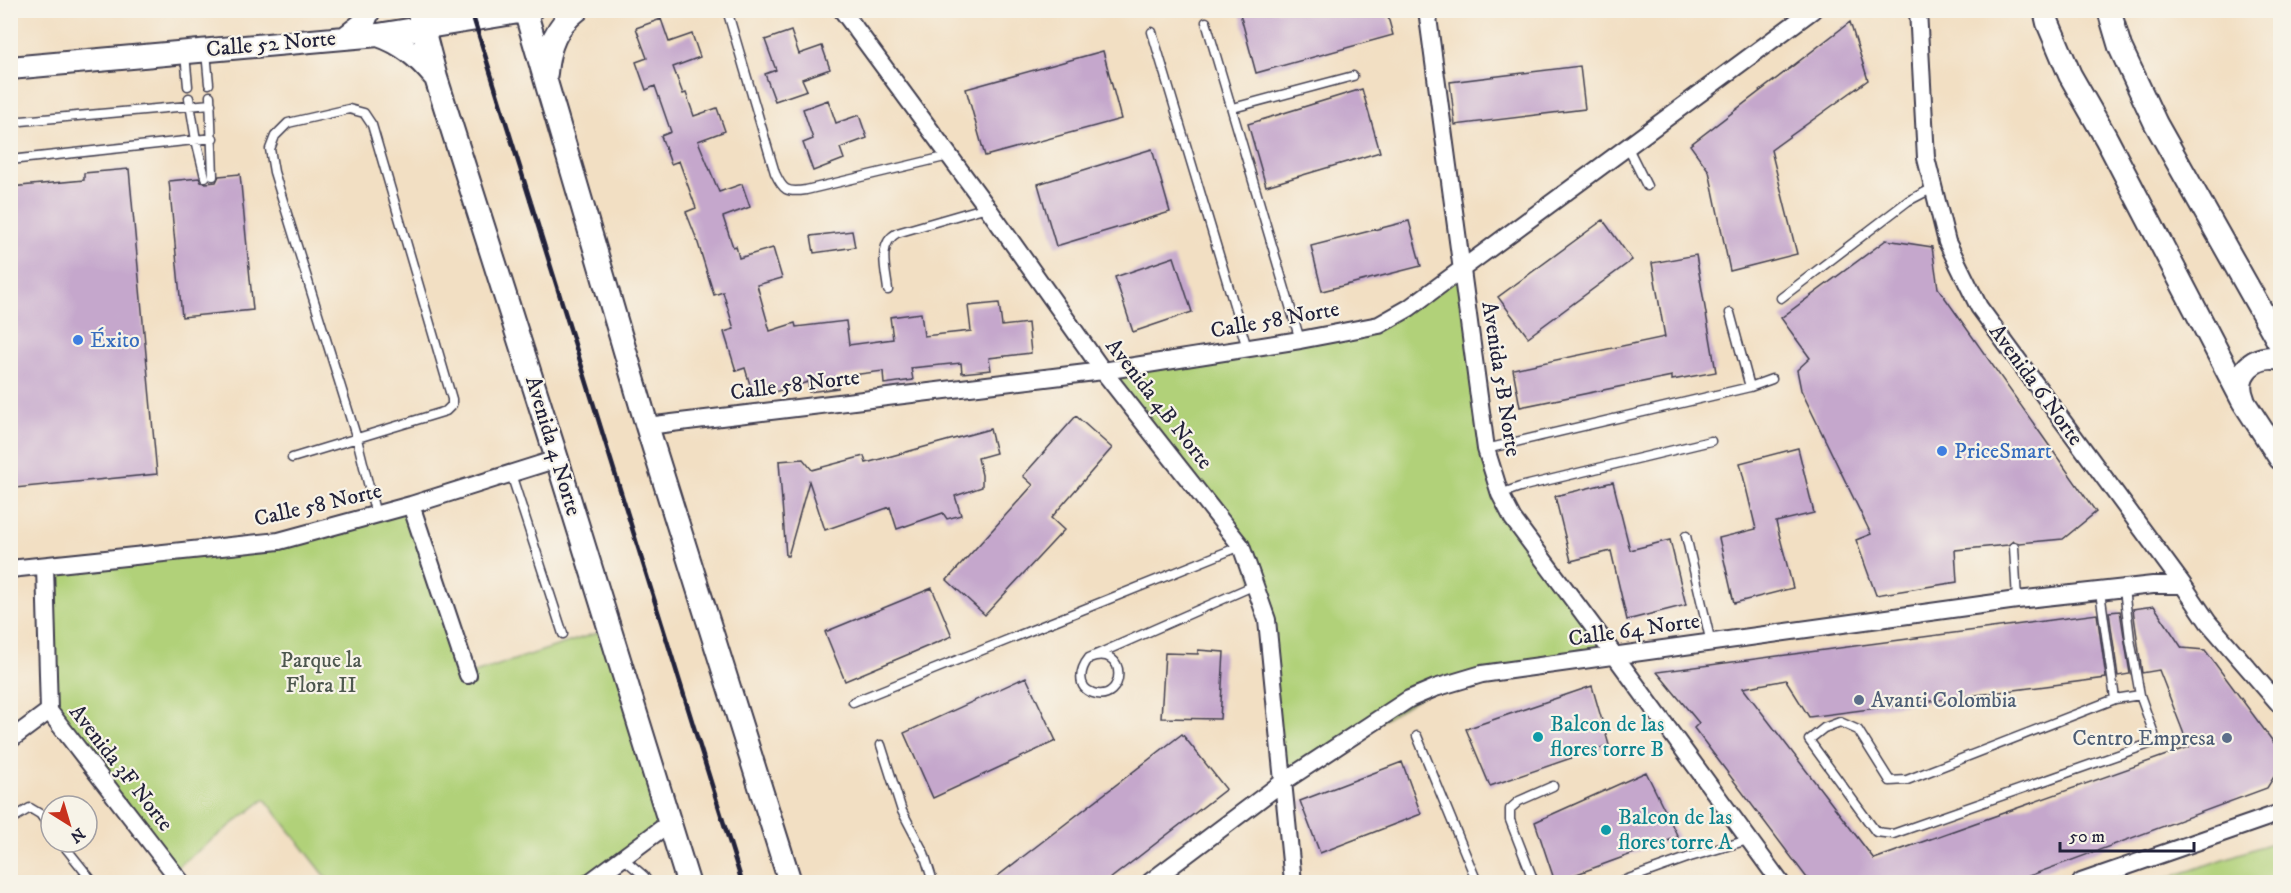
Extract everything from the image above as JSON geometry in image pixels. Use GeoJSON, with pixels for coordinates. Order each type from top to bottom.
{"type":"FeatureCollection","features":[{"type":"Feature","properties":{"kind":"main road"},"geometry":{"type":"LineString","coordinates":[[549,89],[547,65],[552,42],[559,28],[577,10]]}},
{"type":"Feature","properties":{"kind":"main road"},"geometry":{"type":"LineString","coordinates":[[2046,10],[2048,23],[2070,75],[2106,138],[2243,401],[2280,458]]}},
{"type":"Feature","properties":{"kind":"main road"},"geometry":{"type":"LineString","coordinates":[[2109,10],[2120,47],[2156,124],[2280,344]]}},
{"type":"Feature","properties":{"kind":"main road"},"geometry":{"type":"LineString","coordinates":[[527,11],[647,426],[790,882]]}},
{"type":"Feature","properties":{"kind":"main road","name":"Calle 52 Norte"},"geometry":{"type":"LineString","coordinates":[[10,68],[195,51],[420,20],[527,11]]}},
{"type":"Feature","properties":{"kind":"main road","name":"Avenida 4 Norte"},"geometry":{"type":"LineString","coordinates":[[420,20],[436,78],[558,459],[668,824],[688,882]]}},
{"type":"Feature","properties":{"kind":"main road"},"geometry":{"type":"LineString","coordinates":[[362,28],[402,46],[420,60],[436,78]]}},
{"type":"Feature","properties":{"kind":"main road"},"geometry":{"type":"LineString","coordinates":[[2243,401],[2240,394],[2241,380],[2247,367],[2259,359],[2273,357],[2280,359]]}},
{"type":"Feature","properties":{"kind":"street","name":"Avenida 4B Norte"},"geometry":{"type":"LineString","coordinates":[[842,10],[987,207],[1103,371],[1241,546],[1268,620],[1293,882]]}},
{"type":"Feature","properties":{"kind":"street","name":"Avenida 5B Norte"},"geometry":{"type":"LineString","coordinates":[[1427,10],[1486,449],[1500,494],[1513,519],[1780,882]]}},
{"type":"Feature","properties":{"kind":"street","name":"Calle 58 Norte"},"geometry":{"type":"LineString","coordinates":[[647,426],[1103,371],[1300,340],[1379,325],[1409,308],[1813,10]]}},
{"type":"Feature","properties":{"kind":"street","name":"Avenida 6 Norte"},"geometry":{"type":"LineString","coordinates":[[1915,12],[1926,158],[1947,242],[1979,308],[2208,622],[2280,705]]}},
{"type":"Feature","properties":{"kind":"street","name":"Calle 58 Norte"},"geometry":{"type":"LineString","coordinates":[[10,569],[279,541],[411,505],[558,459]]}},
{"type":"Feature","properties":{"kind":"street"},"geometry":{"type":"LineString","coordinates":[[411,505],[468,675]]}},
{"type":"Feature","properties":{"kind":"street","name":"Avenida 3F Norte"},"geometry":{"type":"LineString","coordinates":[[45,566],[49,711],[181,882]]}},
{"type":"Feature","properties":{"kind":"street","name":"Calle 64 Norte"},"geometry":{"type":"LineString","coordinates":[[1150,882],[1283,782],[1409,699],[1435,688],[1482,674],[2017,600],[2183,585]]}},
{"type":"Feature","properties":{"kind":"street"},"geometry":{"type":"LineString","coordinates":[[10,740],[49,711]]}},
{"type":"Feature","properties":{"kind":"street"},"geometry":{"type":"LineString","coordinates":[[2081,882],[2278,812]]}},
{"type":"Feature","properties":{"kind":"street"},"geometry":{"type":"LineString","coordinates":[[590,882],[668,824]]}},
{"type":"Feature","properties":{"kind":"lane"},"geometry":{"type":"LineString","coordinates":[[727,10],[775,173],[781,186],[792,192],[806,190],[949,156]]}},
{"type":"Feature","properties":{"kind":"lane"},"geometry":{"type":"LineString","coordinates":[[1206,22],[1300,340]]}},
{"type":"Feature","properties":{"kind":"lane"},"geometry":{"type":"LineString","coordinates":[[1152,32],[1247,348]]}},
{"type":"Feature","properties":{"kind":"lane"},"geometry":{"type":"LineString","coordinates":[[195,51],[209,84]]}},
{"type":"Feature","properties":{"kind":"lane"},"geometry":{"type":"LineString","coordinates":[[188,86],[195,51]]}},
{"type":"Feature","properties":{"kind":"lane"},"geometry":{"type":"LineString","coordinates":[[1233,108],[1353,76]]}},
{"type":"Feature","properties":{"kind":"lane"},"geometry":{"type":"LineString","coordinates":[[10,122],[189,102],[210,100],[213,138],[209,177],[196,140],[189,102]]}},
{"type":"Feature","properties":{"kind":"lane"},"geometry":{"type":"LineString","coordinates":[[292,458],[357,439],[446,411],[452,405],[372,125],[363,113],[349,109],[288,123],[275,136],[270,149],[274,172],[357,439],[376,515]]}},
{"type":"Feature","properties":{"kind":"lane"},"geometry":{"type":"LineString","coordinates":[[10,160],[213,138]]}},
{"type":"Feature","properties":{"kind":"lane"},"geometry":{"type":"LineString","coordinates":[[1628,148],[1647,186]]}},
{"type":"Feature","properties":{"kind":"lane"},"geometry":{"type":"LineString","coordinates":[[1781,298],[1908,201],[1933,188]]}},
{"type":"Feature","properties":{"kind":"lane"},"geometry":{"type":"LineString","coordinates":[[888,290],[884,257],[889,237],[987,207]]}},
{"type":"Feature","properties":{"kind":"lane"},"geometry":{"type":"LineString","coordinates":[[1730,313],[1750,387]]}},
{"type":"Feature","properties":{"kind":"lane"},"geometry":{"type":"LineString","coordinates":[[1486,449],[1750,387],[1772,379]]}},
{"type":"Feature","properties":{"kind":"lane"},"geometry":{"type":"LineString","coordinates":[[1500,494],[1520,487],[1711,441]]}},
{"type":"Feature","properties":{"kind":"lane"},"geometry":{"type":"LineString","coordinates":[[511,474],[562,634]]}},
{"type":"Feature","properties":{"kind":"lane"},"geometry":{"type":"LineString","coordinates":[[1686,537],[1711,643]]}},
{"type":"Feature","properties":{"kind":"lane"},"geometry":{"type":"LineString","coordinates":[[853,702],[1241,546]]}},
{"type":"Feature","properties":{"kind":"lane"},"geometry":{"type":"LineString","coordinates":[[2014,547],[2017,600]]}},
{"type":"Feature","properties":{"kind":"lane"},"geometry":{"type":"LineString","coordinates":[[1089,658],[1098,655],[1108,657],[1116,663],[1119,673],[1118,683],[1111,691],[1101,694],[1091,693],[1084,686],[1080,676],[1082,666],[1089,658],[1255,585]]}},
{"type":"Feature","properties":{"kind":"lane"},"geometry":{"type":"LineString","coordinates":[[2124,589],[2140,695],[2154,734],[2152,743],[1893,834],[1876,832],[1809,740],[1824,728],[1840,722],[1858,730],[1890,781],[1907,780],[2115,699],[2140,695]]}},
{"type":"Feature","properties":{"kind":"lane"},"geometry":{"type":"LineString","coordinates":[[2100,592],[2115,699]]}},
{"type":"Feature","properties":{"kind":"lane"},"geometry":{"type":"LineString","coordinates":[[1417,736],[1477,882]]}},
{"type":"Feature","properties":{"kind":"lane"},"geometry":{"type":"LineString","coordinates":[[881,745],[902,811],[924,853],[933,882]]}},
{"type":"Feature","properties":{"kind":"lane"},"geometry":{"type":"LineString","coordinates":[[1534,882],[1510,820],[1510,809],[1519,801],[1552,786]]}},
{"type":"Feature","properties":{"kind":"lane"},"geometry":{"type":"LineString","coordinates":[[10,820],[30,808],[39,813]]}},
{"type":"Feature","properties":{"kind":"lane"},"geometry":{"type":"LineString","coordinates":[[1620,882],[1690,857],[1748,840]]}},
{"type":"Feature","properties":{"kind":"lane"},"geometry":{"type":"LineString","coordinates":[[70,854],[90,879],[77,882]]}},
{"type":"Feature","properties":{"kind":"lane"},"geometry":{"type":"LineString","coordinates":[[623,858],[648,882]]}},
{"type":"Feature","properties":{"kind":"green space"},"geometry":{"type":"Polygon","coordinates":[[[1461,269],[1500,494],[1615,656],[1435,688],[1283,782],[1267,620],[1241,546],[1103,371],[1379,325],[1461,269]]]}},
{"type":"Feature","properties":{"kind":"green space","name":"Parque la Flora II"},"geometry":{"type":"Polygon","coordinates":[[[411,505],[468,675],[609,629],[668,824],[590,882],[330,882],[265,799],[172,871],[49,711],[45,566],[279,541],[411,505]]]}},
{"type":"Feature","properties":{"kind":"green space"},"geometry":{"type":"Polygon","coordinates":[[[2280,840],[2280,882],[2156,882],[2280,840]]]}},
{"type":"Feature","properties":{"kind":"building"},"geometry":{"type":"Polygon","coordinates":[[[1239,10],[1386,10],[1393,35],[1256,73],[1239,10]]]}},
{"type":"Feature","properties":{"kind":"building"},"geometry":{"type":"Polygon","coordinates":[[[661,19],[669,42],[692,34],[700,57],[673,67],[694,116],[717,108],[725,131],[698,141],[719,192],[742,184],[750,207],[723,217],[733,247],[736,246],[739,258],[773,248],[782,278],[757,285],[770,331],[795,323],[796,327],[846,321],[849,345],[893,339],[890,317],[921,313],[924,336],[971,331],[968,306],[999,303],[1002,326],[1028,323],[1031,353],[989,358],[991,370],[962,373],[961,363],[911,368],[913,380],[884,384],[883,371],[836,377],[838,388],[809,392],[808,382],[754,398],[745,368],[736,371],[724,332],[734,329],[723,292],[714,295],[686,212],[696,208],[679,161],[671,164],[661,136],[671,132],[655,86],[646,90],[636,62],[647,58],[636,28],[661,19]]]}},
{"type":"Feature","properties":{"kind":"building"},"geometry":{"type":"Polygon","coordinates":[[[1850,22],[1868,80],[1771,150],[1797,254],[1730,271],[1709,171],[1690,145],[1850,22]]]}},
{"type":"Feature","properties":{"kind":"building"},"geometry":{"type":"Polygon","coordinates":[[[791,31],[799,54],[822,46],[830,69],[802,79],[807,90],[775,101],[765,74],[776,70],[765,40],[791,31]]]}},
{"type":"Feature","properties":{"kind":"building"},"geometry":{"type":"Polygon","coordinates":[[[1103,51],[1121,119],[985,156],[966,89],[1103,51]]]}},
{"type":"Feature","properties":{"kind":"building"},"geometry":{"type":"Polygon","coordinates":[[[1580,66],[1585,109],[1455,125],[1450,82],[1580,66]]]}},
{"type":"Feature","properties":{"kind":"building"},"geometry":{"type":"Polygon","coordinates":[[[1362,89],[1380,152],[1266,186],[1248,124],[1362,89]]]}},
{"type":"Feature","properties":{"kind":"building"},"geometry":{"type":"Polygon","coordinates":[[[828,100],[836,123],[859,115],[867,138],[840,148],[844,159],[813,171],[803,143],[813,139],[803,109],[828,100]]]}},
{"type":"Feature","properties":{"kind":"building"},"geometry":{"type":"Polygon","coordinates":[[[1152,149],[1170,212],[1056,246],[1038,184],[1152,149]]]}},
{"type":"Feature","properties":{"kind":"building","name":"Éxito"},"geometry":{"type":"Polygon","coordinates":[[[129,169],[157,474],[15,488],[13,464],[10,464],[10,187],[84,180],[84,173],[129,169]]]}},
{"type":"Feature","properties":{"kind":"building"},"geometry":{"type":"Polygon","coordinates":[[[240,174],[253,310],[182,317],[169,181],[199,178],[201,182],[206,183],[216,182],[219,176],[240,174]]]}},
{"type":"Feature","properties":{"kind":"building"},"geometry":{"type":"Polygon","coordinates":[[[1603,220],[1632,260],[1528,337],[1498,297],[1603,220]]]}},
{"type":"Feature","properties":{"kind":"building"},"geometry":{"type":"Polygon","coordinates":[[[1409,221],[1421,266],[1322,291],[1311,246],[1409,221]]]}},
{"type":"Feature","properties":{"kind":"building"},"geometry":{"type":"Polygon","coordinates":[[[852,231],[855,247],[814,253],[811,236],[852,231]]]}},
{"type":"Feature","properties":{"kind":"building","name":"PriceSmart"},"geometry":{"type":"Polygon","coordinates":[[[1886,240],[1932,247],[1938,288],[2096,512],[2063,539],[2019,543],[2013,541],[2008,545],[1955,550],[1957,582],[1876,595],[1856,540],[1871,534],[1801,390],[1797,370],[1810,358],[1781,318],[1886,240]]]}},
{"type":"Feature","properties":{"kind":"building"},"geometry":{"type":"Polygon","coordinates":[[[1696,255],[1716,372],[1672,380],[1672,376],[1520,407],[1513,369],[1665,337],[1652,263],[1696,255]]]}},
{"type":"Feature","properties":{"kind":"building"},"geometry":{"type":"Polygon","coordinates":[[[1174,257],[1192,312],[1133,332],[1115,277],[1174,257]]]}},
{"type":"Feature","properties":{"kind":"building"},"geometry":{"type":"Polygon","coordinates":[[[1076,416],[1112,448],[1051,518],[1064,530],[985,615],[947,580],[1033,485],[1023,476],[1076,416]]]}},
{"type":"Feature","properties":{"kind":"building"},"geometry":{"type":"Polygon","coordinates":[[[990,429],[996,453],[978,458],[982,487],[955,496],[961,515],[947,519],[943,513],[897,529],[890,507],[825,530],[809,481],[788,556],[786,556],[779,461],[803,459],[812,470],[864,456],[866,463],[990,429]]]}},
{"type":"Feature","properties":{"kind":"building"},"geometry":{"type":"Polygon","coordinates":[[[1798,448],[1814,513],[1776,522],[1793,588],[1734,603],[1719,538],[1756,529],[1740,463],[1798,448]]]}},
{"type":"Feature","properties":{"kind":"building"},"geometry":{"type":"Polygon","coordinates":[[[1613,482],[1630,550],[1670,540],[1686,605],[1627,620],[1611,551],[1571,561],[1555,496],[1613,482]]]}},
{"type":"Feature","properties":{"kind":"building"},"geometry":{"type":"Polygon","coordinates":[[[932,588],[952,636],[845,681],[825,632],[932,588]]]}},
{"type":"Feature","properties":{"kind":"building","name":"Centro Empresa"},"geometry":{"type":"Polygon","coordinates":[[[2154,606],[2182,648],[2205,650],[2280,751],[2277,772],[2267,788],[2013,882],[1810,882],[1694,728],[1699,723],[1657,672],[2097,614],[2106,678],[1809,717],[1786,680],[1743,688],[1874,859],[2189,747],[2159,670],[2142,673],[2133,609],[2154,606]]]}},
{"type":"Feature","properties":{"kind":"building"},"geometry":{"type":"Polygon","coordinates":[[[2120,611],[2130,674],[2118,676],[2109,612],[2120,611]]]}},
{"type":"Feature","properties":{"kind":"building"},"geometry":{"type":"Polygon","coordinates":[[[1198,650],[1224,652],[1220,719],[1161,718],[1165,653],[1198,654],[1198,650]]]}},
{"type":"Feature","properties":{"kind":"building"},"geometry":{"type":"Polygon","coordinates":[[[1026,677],[1056,741],[933,798],[904,733],[1026,677]]]}},
{"type":"Feature","properties":{"kind":"building","name":"Balcon de las flores torre B"},"geometry":{"type":"Polygon","coordinates":[[[1592,686],[1609,745],[1490,786],[1466,729],[1592,686]]]}},
{"type":"Feature","properties":{"kind":"building"},"geometry":{"type":"Polygon","coordinates":[[[1182,734],[1226,789],[1106,882],[990,882],[1182,734]]]}},
{"type":"Feature","properties":{"kind":"building"},"geometry":{"type":"Polygon","coordinates":[[[1402,762],[1421,814],[1320,853],[1300,801],[1402,762]]]}},
{"type":"Feature","properties":{"kind":"building","name":"Balcon de las flores torre A"},"geometry":{"type":"Polygon","coordinates":[[[1646,772],[1678,837],[1555,882],[1535,822],[1646,772]]]}},
{"type":"Feature","properties":{"kind":"railway"},"geometry":{"type":"LineString","coordinates":[[471,10],[742,882]]}},
{"type":"Feature","properties":{"kind":"place","name":"Éxito"},"geometry":{"type":"Point","coordinates":[78,340]}},
{"type":"Feature","properties":{"kind":"place","name":"PriceSmart"},"geometry":{"type":"Point","coordinates":[1942,451]}},
{"type":"Feature","properties":{"kind":"place","name":"Avanti Colombia"},"geometry":{"type":"Point","coordinates":[1859,700]}},
{"type":"Feature","properties":{"kind":"place","name":"Balcon de las flores torre B"},"geometry":{"type":"Point","coordinates":[1538,737]}},
{"type":"Feature","properties":{"kind":"place","name":"Centro Empresa"},"geometry":{"type":"Point","coordinates":[2227,738]}},
{"type":"Feature","properties":{"kind":"place","name":"Balcon de las flores torre A"},"geometry":{"type":"Point","coordinates":[1606,830]}}]}
